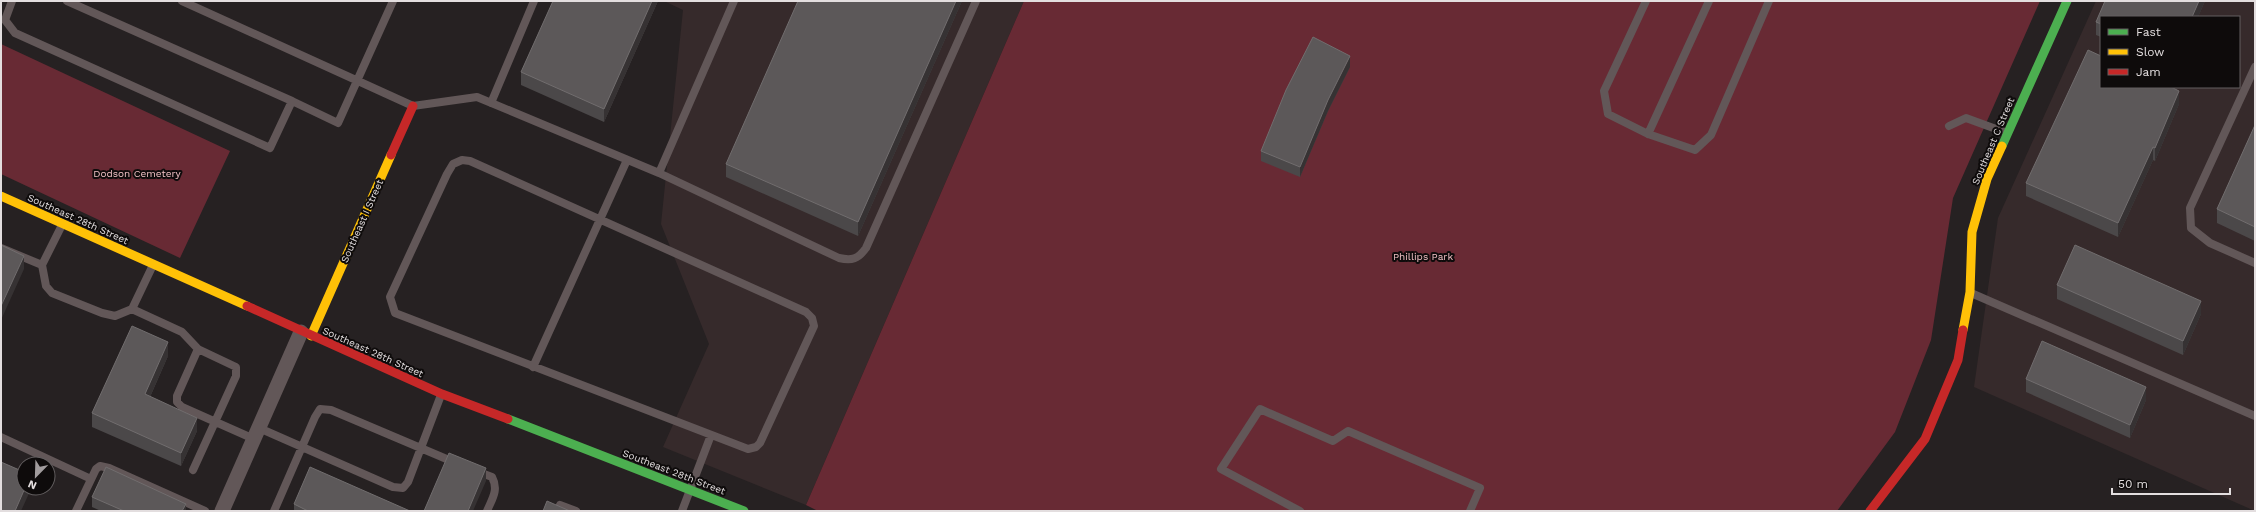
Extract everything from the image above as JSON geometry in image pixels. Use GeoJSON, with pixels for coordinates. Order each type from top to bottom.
{"type":"FeatureCollection","features":[{"type":"Feature","properties":{"kind":"street","name":"Southeast C Street"},"geometry":{"type":"LineString","coordinates":[[1870,511],[1925,439],[1958,360],[1970,292],[1972,232],[1987,179],[2068,1]]}},
{"type":"Feature","properties":{"kind":"street","name":"Southeast I Street"},"geometry":{"type":"LineString","coordinates":[[222,511],[256,433],[306,334],[413,106]]}},
{"type":"Feature","properties":{"kind":"street","name":"Southeast 28th Street"},"geometry":{"type":"LineString","coordinates":[[1,196],[442,394],[744,511]]}},
{"type":"Feature","properties":{"kind":"lane"},"geometry":{"type":"LineString","coordinates":[[12,1],[5,20],[16,33],[270,148],[292,101]]}},
{"type":"Feature","properties":{"kind":"lane"},"geometry":{"type":"LineString","coordinates":[[67,1],[338,123],[393,1]]}},
{"type":"Feature","properties":{"kind":"lane"},"geometry":{"type":"LineString","coordinates":[[182,1],[413,106],[477,97],[659,173],[839,258],[850,260],[859,258],[866,248],[976,1]]}},
{"type":"Feature","properties":{"kind":"lane"},"geometry":{"type":"LineString","coordinates":[[490,103],[534,1]]}},
{"type":"Feature","properties":{"kind":"lane"},"geometry":{"type":"LineString","coordinates":[[659,173],[734,1]]}},
{"type":"Feature","properties":{"kind":"lane"},"geometry":{"type":"LineString","coordinates":[[1646,1],[1604,91],[1608,114],[1648,134],[1695,150],[1711,134],[1769,1]]}},
{"type":"Feature","properties":{"kind":"lane"},"geometry":{"type":"LineString","coordinates":[[1648,134],[1709,1]]}},
{"type":"Feature","properties":{"kind":"lane"},"geometry":{"type":"LineString","coordinates":[[2255,67],[2190,208],[2191,228],[2210,243],[2255,264]]}},
{"type":"Feature","properties":{"kind":"lane"},"geometry":{"type":"LineString","coordinates":[[1949,126],[1966,118],[2008,133]]}},
{"type":"Feature","properties":{"kind":"lane"},"geometry":{"type":"LineString","coordinates":[[462,160],[470,161],[806,312],[812,318],[814,326],[760,443],[756,447],[748,449],[533,367],[395,313],[390,297],[448,174],[454,164],[462,160]]}},
{"type":"Feature","properties":{"kind":"lane"},"geometry":{"type":"LineString","coordinates":[[533,367],[627,160]]}},
{"type":"Feature","properties":{"kind":"lane"},"geometry":{"type":"LineString","coordinates":[[62,224],[42,265],[46,286],[52,293],[115,316],[132,310],[182,332],[198,348],[236,367],[236,376],[193,470]]}},
{"type":"Feature","properties":{"kind":"lane"},"geometry":{"type":"LineString","coordinates":[[1,248],[42,265]]}},
{"type":"Feature","properties":{"kind":"lane"},"geometry":{"type":"LineString","coordinates":[[132,310],[152,265]]}},
{"type":"Feature","properties":{"kind":"lane"},"geometry":{"type":"LineString","coordinates":[[1970,292],[2255,416]]}},
{"type":"Feature","properties":{"kind":"lane"},"geometry":{"type":"LineString","coordinates":[[198,348],[177,396],[177,402],[182,407],[214,422],[302,447],[393,487],[403,488],[408,482],[442,394]]}},
{"type":"Feature","properties":{"kind":"lane"},"geometry":{"type":"LineString","coordinates":[[1300,511],[1221,469],[1260,408],[1333,441],[1348,430],[1480,488],[1470,511]]}},
{"type":"Feature","properties":{"kind":"lane"},"geometry":{"type":"LineString","coordinates":[[274,511],[315,417],[320,409],[332,410],[421,450],[492,477],[495,484],[495,493],[487,511]]}},
{"type":"Feature","properties":{"kind":"lane"},"geometry":{"type":"LineString","coordinates":[[682,511],[711,435]]}},
{"type":"Feature","properties":{"kind":"lane"},"geometry":{"type":"LineString","coordinates":[[1,437],[91,480]]}},
{"type":"Feature","properties":{"kind":"lane"},"geometry":{"type":"LineString","coordinates":[[76,511],[96,470],[100,466],[109,468],[205,511]]}},
{"type":"Feature","properties":{"kind":"lane"},"geometry":{"type":"LineString","coordinates":[[560,505],[576,511]]}},
{"type":"Feature","properties":{"kind":"shaded area"},"geometry":{"type":"Polygon","coordinates":[[[664,1],[1024,1],[806,505],[663,447],[709,344],[661,224],[683,10],[664,1]]]}},
{"type":"Feature","properties":{"kind":"shaded area"},"geometry":{"type":"Polygon","coordinates":[[[2096,1],[2255,1],[2255,511],[1974,387],[1998,218],[2096,1]]]}},
{"type":"Feature","properties":{"kind":"green space","name":"Phillips Park"},"geometry":{"type":"Polygon","coordinates":[[[1024,1],[2040,1],[1953,198],[1931,340],[1895,432],[1837,511],[818,511],[806,505],[1024,1]]]}},
{"type":"Feature","properties":{"kind":"green space","name":"Dodson Cemetery"},"geometry":{"type":"Polygon","coordinates":[[[1,44],[230,151],[180,258],[1,174],[1,44]]]}},
{"type":"Feature","properties":{"kind":"building"},"geometry":{"type":"Polygon","coordinates":[[[553,1],[652,1],[604,109],[521,72],[553,1]]]}},
{"type":"Feature","properties":{"kind":"building"},"geometry":{"type":"Polygon","coordinates":[[[798,1],[956,1],[858,222],[726,164],[798,1]]]}},
{"type":"Feature","properties":{"kind":"building"},"geometry":{"type":"Polygon","coordinates":[[[2105,1],[2199,1],[2192,16],[2100,16],[2100,24],[2096,22],[2105,1]]]}},
{"type":"Feature","properties":{"kind":"building"},"geometry":{"type":"Polygon","coordinates":[[[1313,37],[1350,56],[1328,100],[1300,167],[1261,151],[1286,90],[1313,37]]]}},
{"type":"Feature","properties":{"kind":"building"},"geometry":{"type":"Polygon","coordinates":[[[2088,50],[2100,56],[2100,88],[2173,88],[2179,91],[2155,148],[2153,147],[2118,223],[2026,183],[2088,50]]]}},
{"type":"Feature","properties":{"kind":"building"},"geometry":{"type":"Polygon","coordinates":[[[2255,125],[2255,227],[2217,209],[2255,125]]]}},
{"type":"Feature","properties":{"kind":"building"},"geometry":{"type":"Polygon","coordinates":[[[1,245],[24,256],[1,306],[1,245]]]}},
{"type":"Feature","properties":{"kind":"building"},"geometry":{"type":"Polygon","coordinates":[[[2075,245],[2201,301],[2183,341],[2057,285],[2075,245]]]}},
{"type":"Feature","properties":{"kind":"building"},"geometry":{"type":"Polygon","coordinates":[[[132,326],[168,342],[145,394],[197,418],[181,453],[92,413],[132,326]]]}},
{"type":"Feature","properties":{"kind":"building"},"geometry":{"type":"Polygon","coordinates":[[[2042,341],[2146,387],[2130,425],[2026,379],[2042,341]]]}},
{"type":"Feature","properties":{"kind":"building"},"geometry":{"type":"Polygon","coordinates":[[[449,453],[486,468],[468,511],[424,511],[449,453]]]}},
{"type":"Feature","properties":{"kind":"building"},"geometry":{"type":"Polygon","coordinates":[[[1,462],[16,469],[16,496],[22,496],[15,511],[1,511],[1,462]]]}},
{"type":"Feature","properties":{"kind":"building"},"geometry":{"type":"Polygon","coordinates":[[[106,467],[186,504],[182,511],[124,511],[92,497],[106,467]]]}},
{"type":"Feature","properties":{"kind":"building"},"geometry":{"type":"Polygon","coordinates":[[[310,467],[410,511],[308,511],[294,504],[310,467]]]}},
{"type":"Feature","properties":{"kind":"building"},"geometry":{"type":"Polygon","coordinates":[[[547,501],[570,511],[543,511],[547,501]]]}},
{"type":"Feature","properties":{"kind":"traffic: fast"},"geometry":{"type":"LineString","coordinates":[[2002,146],[2067,1]]}},
{"type":"Feature","properties":{"kind":"traffic: fast"},"geometry":{"type":"LineString","coordinates":[[508,419],[744,511]]}},
{"type":"Feature","properties":{"kind":"traffic: slow"},"geometry":{"type":"LineString","coordinates":[[1963,330],[1970,292],[1972,232],[1987,179],[2002,146]]}},
{"type":"Feature","properties":{"kind":"traffic: slow"},"geometry":{"type":"LineString","coordinates":[[311,336],[391,155]]}},
{"type":"Feature","properties":{"kind":"traffic: slow"},"geometry":{"type":"LineString","coordinates":[[1,196],[247,306]]}},
{"type":"Feature","properties":{"kind":"traffic: jam"},"geometry":{"type":"LineString","coordinates":[[391,155],[413,106]]}},
{"type":"Feature","properties":{"kind":"traffic: jam"},"geometry":{"type":"LineString","coordinates":[[247,306],[442,394],[508,419]]}},
{"type":"Feature","properties":{"kind":"traffic: jam"},"geometry":{"type":"LineString","coordinates":[[1870,511],[1925,439],[1958,360],[1963,330]]}}]}
